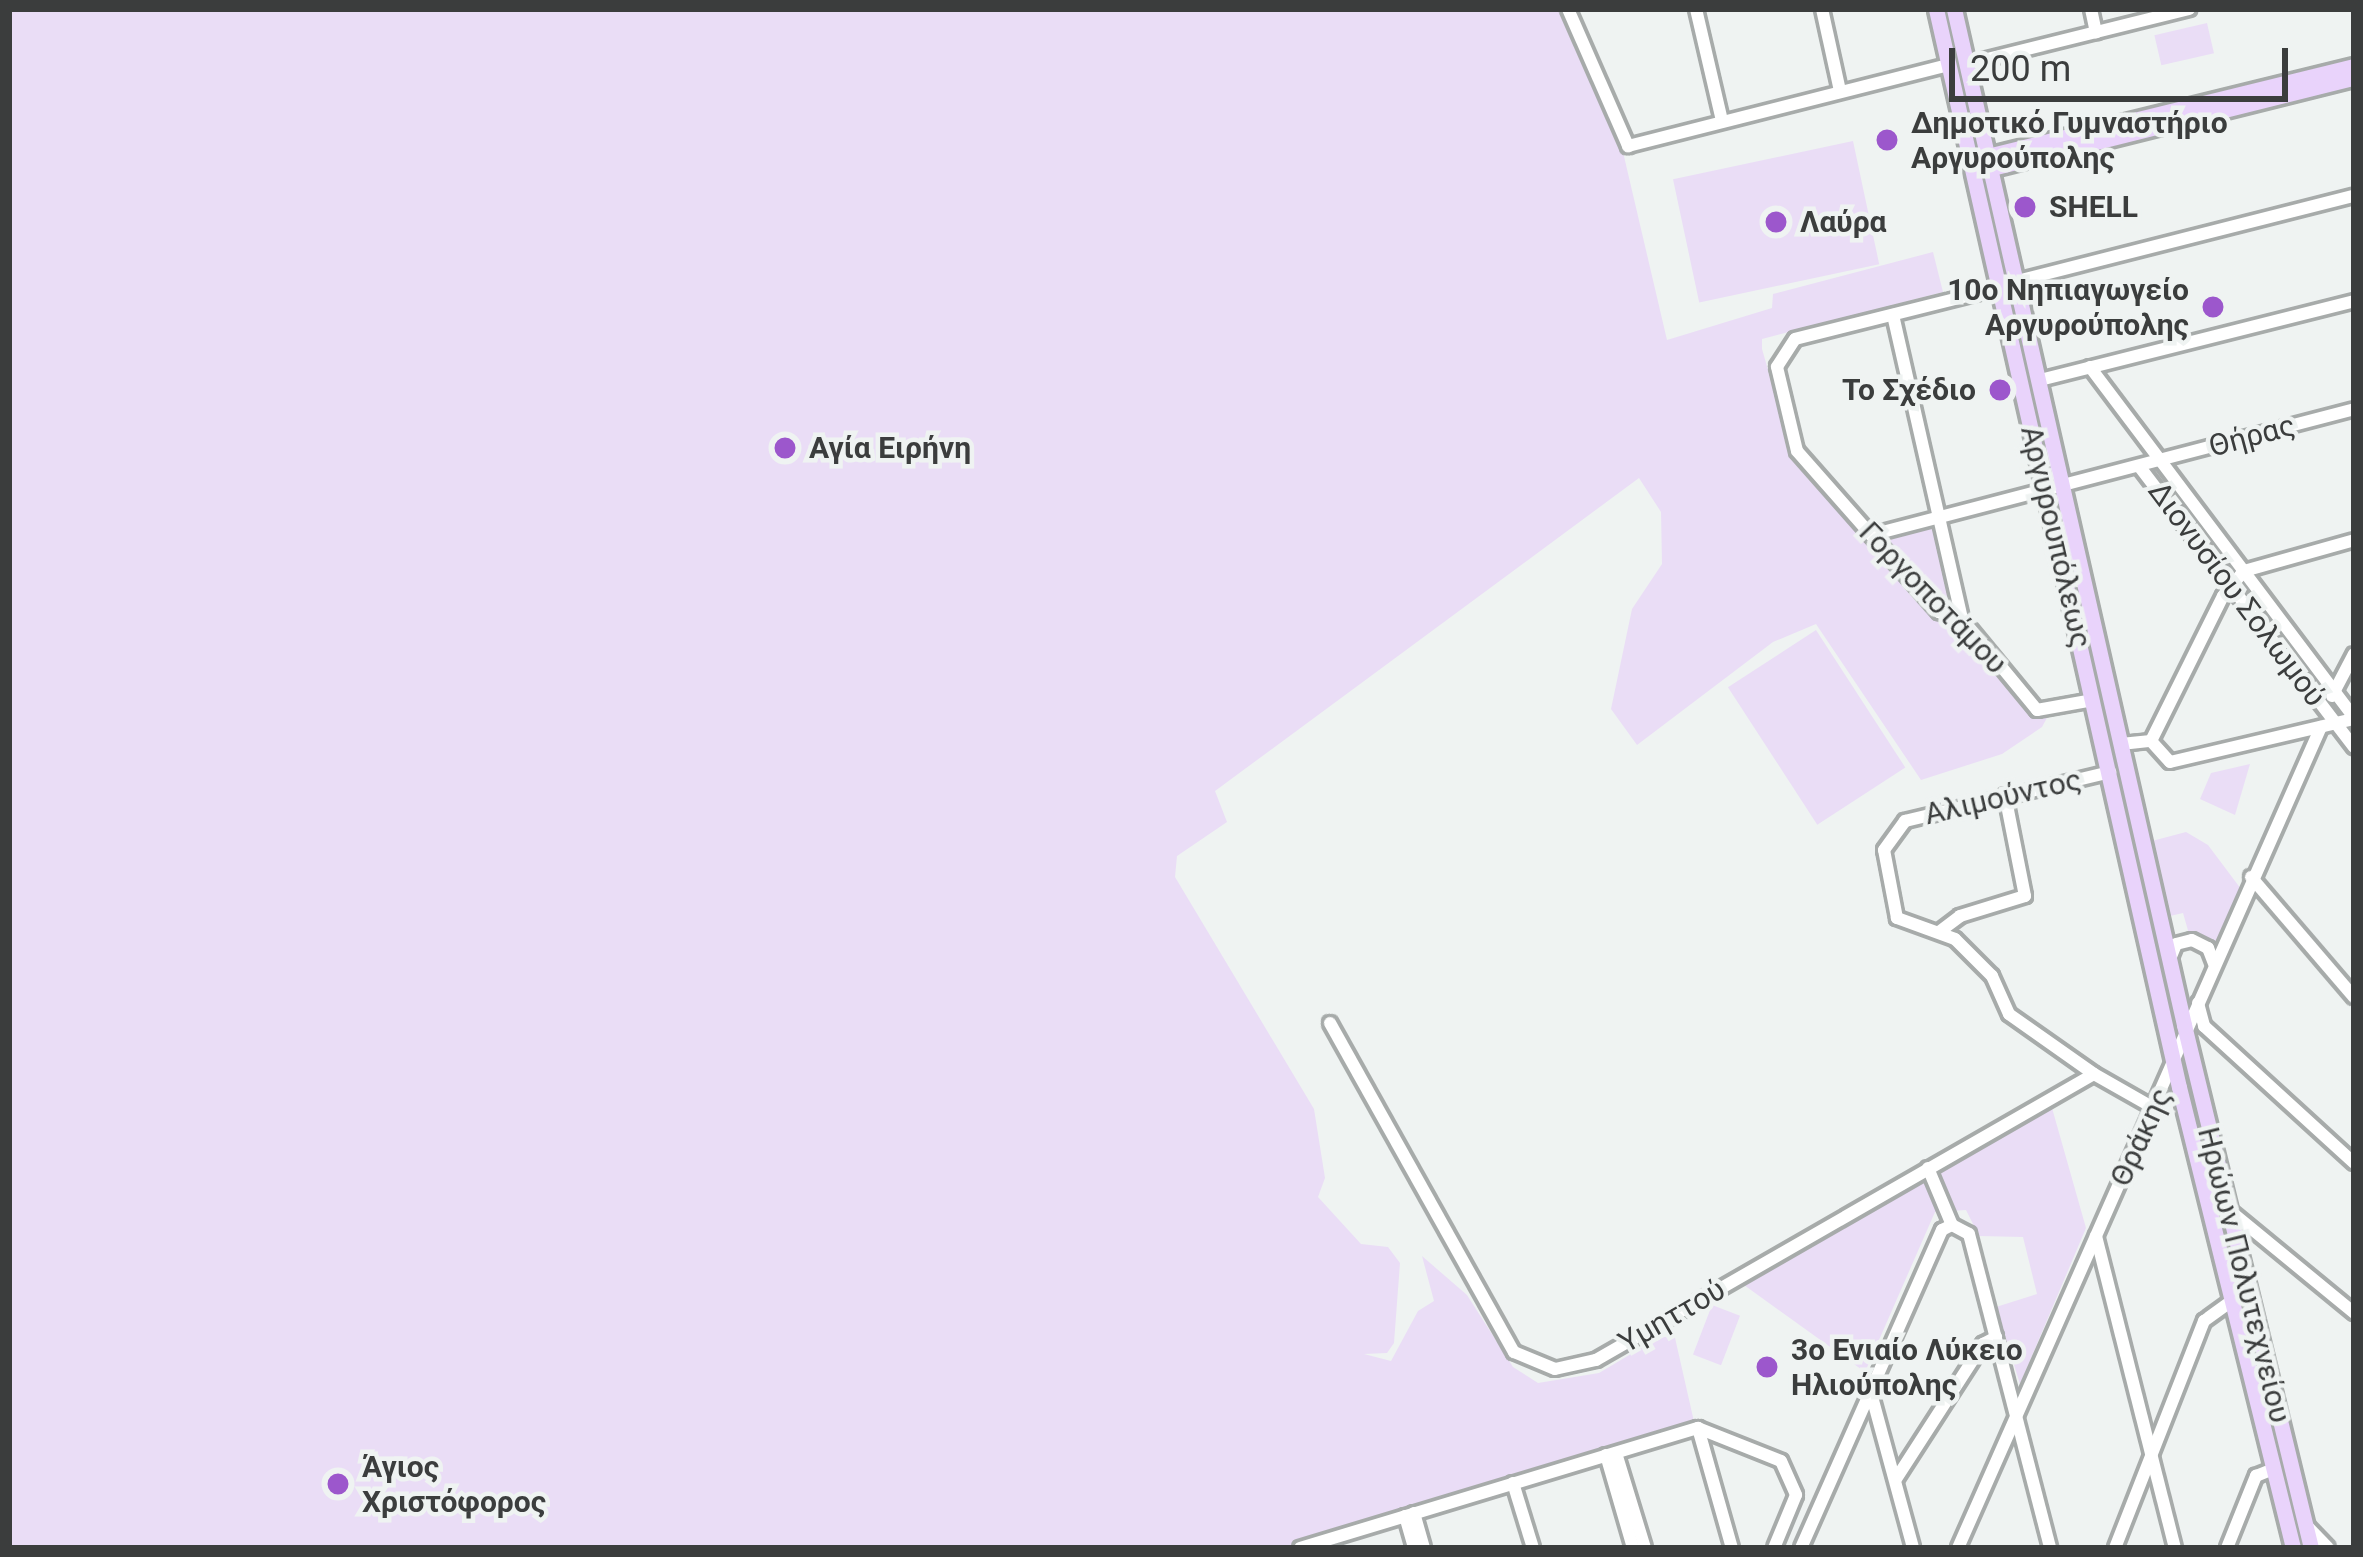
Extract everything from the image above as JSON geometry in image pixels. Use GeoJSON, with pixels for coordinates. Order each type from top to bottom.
{"type":"FeatureCollection","features":[{"type":"Feature","properties":{"kind":"main road","name":"Αργυρουπόλεως"},"geometry":{"type":"LineString","coordinates":[[1936,9],[2175,1066]]}},
{"type":"Feature","properties":{"kind":"main road","name":"Αργυρουπόλεως"},"geometry":{"type":"LineString","coordinates":[[1954,9],[2184,1025]]}},
{"type":"Feature","properties":{"kind":"main road"},"geometry":{"type":"LineString","coordinates":[[1989,162],[2354,66]]}},
{"type":"Feature","properties":{"kind":"main road"},"geometry":{"type":"LineString","coordinates":[[1971,166],[2354,78]]}},
{"type":"Feature","properties":{"kind":"main road","name":"Ηρώων Πολυτεχνείου"},"geometry":{"type":"LineString","coordinates":[[2184,1025],[2312,1548]]}},
{"type":"Feature","properties":{"kind":"main road","name":"Ηρώων Πολυτεχνείου"},"geometry":{"type":"LineString","coordinates":[[2175,1066],[2293,1548]]}},
{"type":"Feature","properties":{"kind":"street"},"geometry":{"type":"LineString","coordinates":[[1568,9],[1628,146],[1948,65]]}},
{"type":"Feature","properties":{"kind":"street"},"geometry":{"type":"LineString","coordinates":[[1696,9],[1722,121]]}},
{"type":"Feature","properties":{"kind":"street"},"geometry":{"type":"LineString","coordinates":[[1822,9],[1840,92]]}},
{"type":"Feature","properties":{"kind":"street"},"geometry":{"type":"LineString","coordinates":[[2091,9],[2096,32]]}},
{"type":"Feature","properties":{"kind":"street"},"geometry":{"type":"LineString","coordinates":[[1967,64],[2189,9]]}},
{"type":"Feature","properties":{"kind":"street"},"geometry":{"type":"LineString","coordinates":[[2017,281],[2354,196]]}},
{"type":"Feature","properties":{"kind":"street"},"geometry":{"type":"LineString","coordinates":[[1999,288],[1893,315],[1961,619],[2037,710],[2093,700]]}},
{"type":"Feature","properties":{"kind":"street"},"geometry":{"type":"LineString","coordinates":[[2040,380],[2354,301]]}},
{"type":"Feature","properties":{"kind":"street","name":"Γοργοποτάμου"},"geometry":{"type":"LineString","coordinates":[[1893,315],[1796,339],[1782,351],[1777,367],[1797,451],[1939,612],[1961,619]]}},
{"type":"Feature","properties":{"kind":"street","name":"Διονυσίου Σολωμού"},"geometry":{"type":"LineString","coordinates":[[2090,367],[2354,718]]}},
{"type":"Feature","properties":{"kind":"street","name":"Θήρας"},"geometry":{"type":"LineString","coordinates":[[1871,535],[2354,409]]}},
{"type":"Feature","properties":{"kind":"street","name":"Διονυσίου Σολωμού"},"geometry":{"type":"LineString","coordinates":[[2139,466],[2354,747]]}},
{"type":"Feature","properties":{"kind":"street"},"geometry":{"type":"LineString","coordinates":[[2151,741],[2230,586],[2244,571],[2354,540]]}},
{"type":"Feature","properties":{"kind":"street"},"geometry":{"type":"LineString","coordinates":[[2324,708],[2354,654]]}},
{"type":"Feature","properties":{"kind":"street"},"geometry":{"type":"LineString","coordinates":[[2151,741],[2170,762],[2354,718]]}},
{"type":"Feature","properties":{"kind":"street","name":"Θράκης"},"geometry":{"type":"LineString","coordinates":[[1958,1548],[2152,1107],[2175,1066],[2184,1025],[2321,727]]}},
{"type":"Feature","properties":{"kind":"street"},"geometry":{"type":"LineString","coordinates":[[2121,744],[2151,741]]}},
{"type":"Feature","properties":{"kind":"street","name":"Αλιμούντος"},"geometry":{"type":"LineString","coordinates":[[2094,1073],[2009,1014],[1982,963],[1939,932],[1897,918],[1886,838],[1905,821],[2110,772]]}},
{"type":"Feature","properties":{"kind":"street"},"geometry":{"type":"LineString","coordinates":[[1939,932],[1960,916],[2025,896],[2005,795]]}},
{"type":"Feature","properties":{"kind":"street"},"geometry":{"type":"LineString","coordinates":[[2251,877],[2354,997]]}},
{"type":"Feature","properties":{"kind":"street"},"geometry":{"type":"LineString","coordinates":[[2170,961],[2176,944],[2192,940],[2208,948],[2215,965]]}},
{"type":"Feature","properties":{"kind":"street"},"geometry":{"type":"LineString","coordinates":[[2198,1001],[2204,1026],[2354,1163]]}},
{"type":"Feature","properties":{"kind":"street"},"geometry":{"type":"LineString","coordinates":[[2164,1012],[2184,1025],[2204,1026]]}},
{"type":"Feature","properties":{"kind":"street","name":"Υμηττού"},"geometry":{"type":"LineString","coordinates":[[1330,1023],[1478,1293],[1514,1352],[1533,1366],[1596,1360],[2094,1073]]}},
{"type":"Feature","properties":{"kind":"street"},"geometry":{"type":"LineString","coordinates":[[2094,1073],[2152,1107]]}},
{"type":"Feature","properties":{"kind":"street"},"geometry":{"type":"LineString","coordinates":[[1928,1168],[1952,1225],[1969,1234],[2050,1548]]}},
{"type":"Feature","properties":{"kind":"street"},"geometry":{"type":"LineString","coordinates":[[2229,1211],[2354,1313]]}},
{"type":"Feature","properties":{"kind":"street"},"geometry":{"type":"LineString","coordinates":[[1801,1548],[1942,1230],[1952,1225]]}},
{"type":"Feature","properties":{"kind":"street"},"geometry":{"type":"LineString","coordinates":[[2096,1236],[2175,1548]]}},
{"type":"Feature","properties":{"kind":"street"},"geometry":{"type":"LineString","coordinates":[[2115,1548],[2204,1321],[2233,1300]]}},
{"type":"Feature","properties":{"kind":"street"},"geometry":{"type":"LineString","coordinates":[[1896,1479],[1983,1344],[1996,1336]]}},
{"type":"Feature","properties":{"kind":"street"},"geometry":{"type":"LineString","coordinates":[[1871,1391],[1912,1548]]}},
{"type":"Feature","properties":{"kind":"street"},"geometry":{"type":"LineString","coordinates":[[1700,1428],[1732,1548]]}},
{"type":"Feature","properties":{"kind":"street"},"geometry":{"type":"LineString","coordinates":[[1307,1547],[1700,1428],[1781,1461],[1796,1495],[1774,1548]]}},
{"type":"Feature","properties":{"kind":"street"},"geometry":{"type":"LineString","coordinates":[[1611,1454],[1633,1548]]}},
{"type":"Feature","properties":{"kind":"street"},"geometry":{"type":"LineString","coordinates":[[1611,1454],[1645,1548]]}},
{"type":"Feature","properties":{"kind":"street"},"geometry":{"type":"LineString","coordinates":[[2227,1548],[2246,1493],[2273,1468]]}},
{"type":"Feature","properties":{"kind":"street"},"geometry":{"type":"LineString","coordinates":[[1514,1483],[1533,1548]]}},
{"type":"Feature","properties":{"kind":"street"},"geometry":{"type":"LineString","coordinates":[[1410,1514],[1414,1548]]}},
{"type":"Feature","properties":{"kind":"street"},"geometry":{"type":"LineString","coordinates":[[1410,1514],[1424,1548]]}},
{"type":"Feature","properties":{"kind":"street","name":"Ηρώων Πολυτεχνείου"},"geometry":{"type":"LineString","coordinates":[[2306,1525],[2328,1548]]}},
{"type":"Feature","properties":{"kind":"shaded area"},"geometry":{"type":"Polygon","coordinates":[[[9,9],[1561,9],[1623,152],[1667,340],[1772,308],[1773,294],[1933,252],[1943,292],[1762,339],[1762,349],[1793,457],[2033,715],[2048,716],[2042,727],[2002,754],[1921,780],[1816,624],[1773,642],[1637,745],[1611,709],[1632,609],[1662,564],[1661,512],[1639,478],[1215,791],[1227,822],[1177,856],[1175,877],[1314,1109],[1325,1178],[1318,1197],[1361,1244],[1388,1247],[1400,1263],[1394,1343],[1387,1353],[1364,1354],[1391,1361],[1418,1311],[1434,1301],[1422,1256],[1467,1295],[1513,1367],[1538,1383],[1599,1373],[1673,1329],[1695,1426],[1289,1548],[9,1548],[9,9]]]}},
{"type":"Feature","properties":{"kind":"shaded area"},"geometry":{"type":"Polygon","coordinates":[[[2207,23],[2214,53],[2161,65],[2154,35],[2207,23]]]}},
{"type":"Feature","properties":{"kind":"shaded area","name":"Λαύρα"},"geometry":{"type":"Polygon","coordinates":[[[1853,141],[1879,264],[1699,303],[1673,179],[1853,141]]]}},
{"type":"Feature","properties":{"kind":"shaded area"},"geometry":{"type":"Polygon","coordinates":[[[1936,527],[1955,605],[1951,608],[1881,542],[1936,527]]]}},
{"type":"Feature","properties":{"kind":"shaded area"},"geometry":{"type":"Polygon","coordinates":[[[1816,630],[1905,768],[1817,825],[1728,687],[1816,630]]]}},
{"type":"Feature","properties":{"kind":"shaded area"},"geometry":{"type":"Polygon","coordinates":[[[2250,764],[2235,815],[2200,799],[2211,773],[2250,764]]]}},
{"type":"Feature","properties":{"kind":"shaded area"},"geometry":{"type":"Polygon","coordinates":[[[2186,832],[2208,845],[2241,889],[2217,942],[2189,934],[2183,913],[2170,916],[2152,841],[2186,832]]]}},
{"type":"Feature","properties":{"kind":"shaded area"},"geometry":{"type":"Polygon","coordinates":[[[2052,1108],[2086,1228],[2020,1384],[1996,1307],[2037,1294],[2023,1237],[1979,1236],[1966,1210],[1935,1212],[1865,1372],[1744,1285],[2052,1108]]]}},
{"type":"Feature","properties":{"kind":"shaded area"},"geometry":{"type":"Polygon","coordinates":[[[1712,1305],[1740,1316],[1721,1365],[1693,1354],[1712,1305]]]}},
{"type":"Feature","properties":{"kind":"place","name":"Δημοτικό Γυμναστήριο Αργυρούπολης"},"geometry":{"type":"Point","coordinates":[1887,140]}},
{"type":"Feature","properties":{"kind":"place","name":"SHELL"},"geometry":{"type":"Point","coordinates":[2025,207]}},
{"type":"Feature","properties":{"kind":"place","name":"Λαύρα"},"geometry":{"type":"Point","coordinates":[1776,222]}},
{"type":"Feature","properties":{"kind":"place","name":"10ο Νηπιαγωγείο Αργυρούπολης"},"geometry":{"type":"Point","coordinates":[2213,307]}},
{"type":"Feature","properties":{"kind":"place","name":"Το Σχέδιο"},"geometry":{"type":"Point","coordinates":[2000,390]}},
{"type":"Feature","properties":{"kind":"place","name":"Αγία Ειρήνη"},"geometry":{"type":"Point","coordinates":[785,448]}},
{"type":"Feature","properties":{"kind":"place","name":"3ο Ενιαίο Λύκειο Ηλιούπολης"},"geometry":{"type":"Point","coordinates":[1767,1367]}},
{"type":"Feature","properties":{"kind":"place","name":"Άγιος Χριστόφορος"},"geometry":{"type":"Point","coordinates":[338,1484]}}]}
